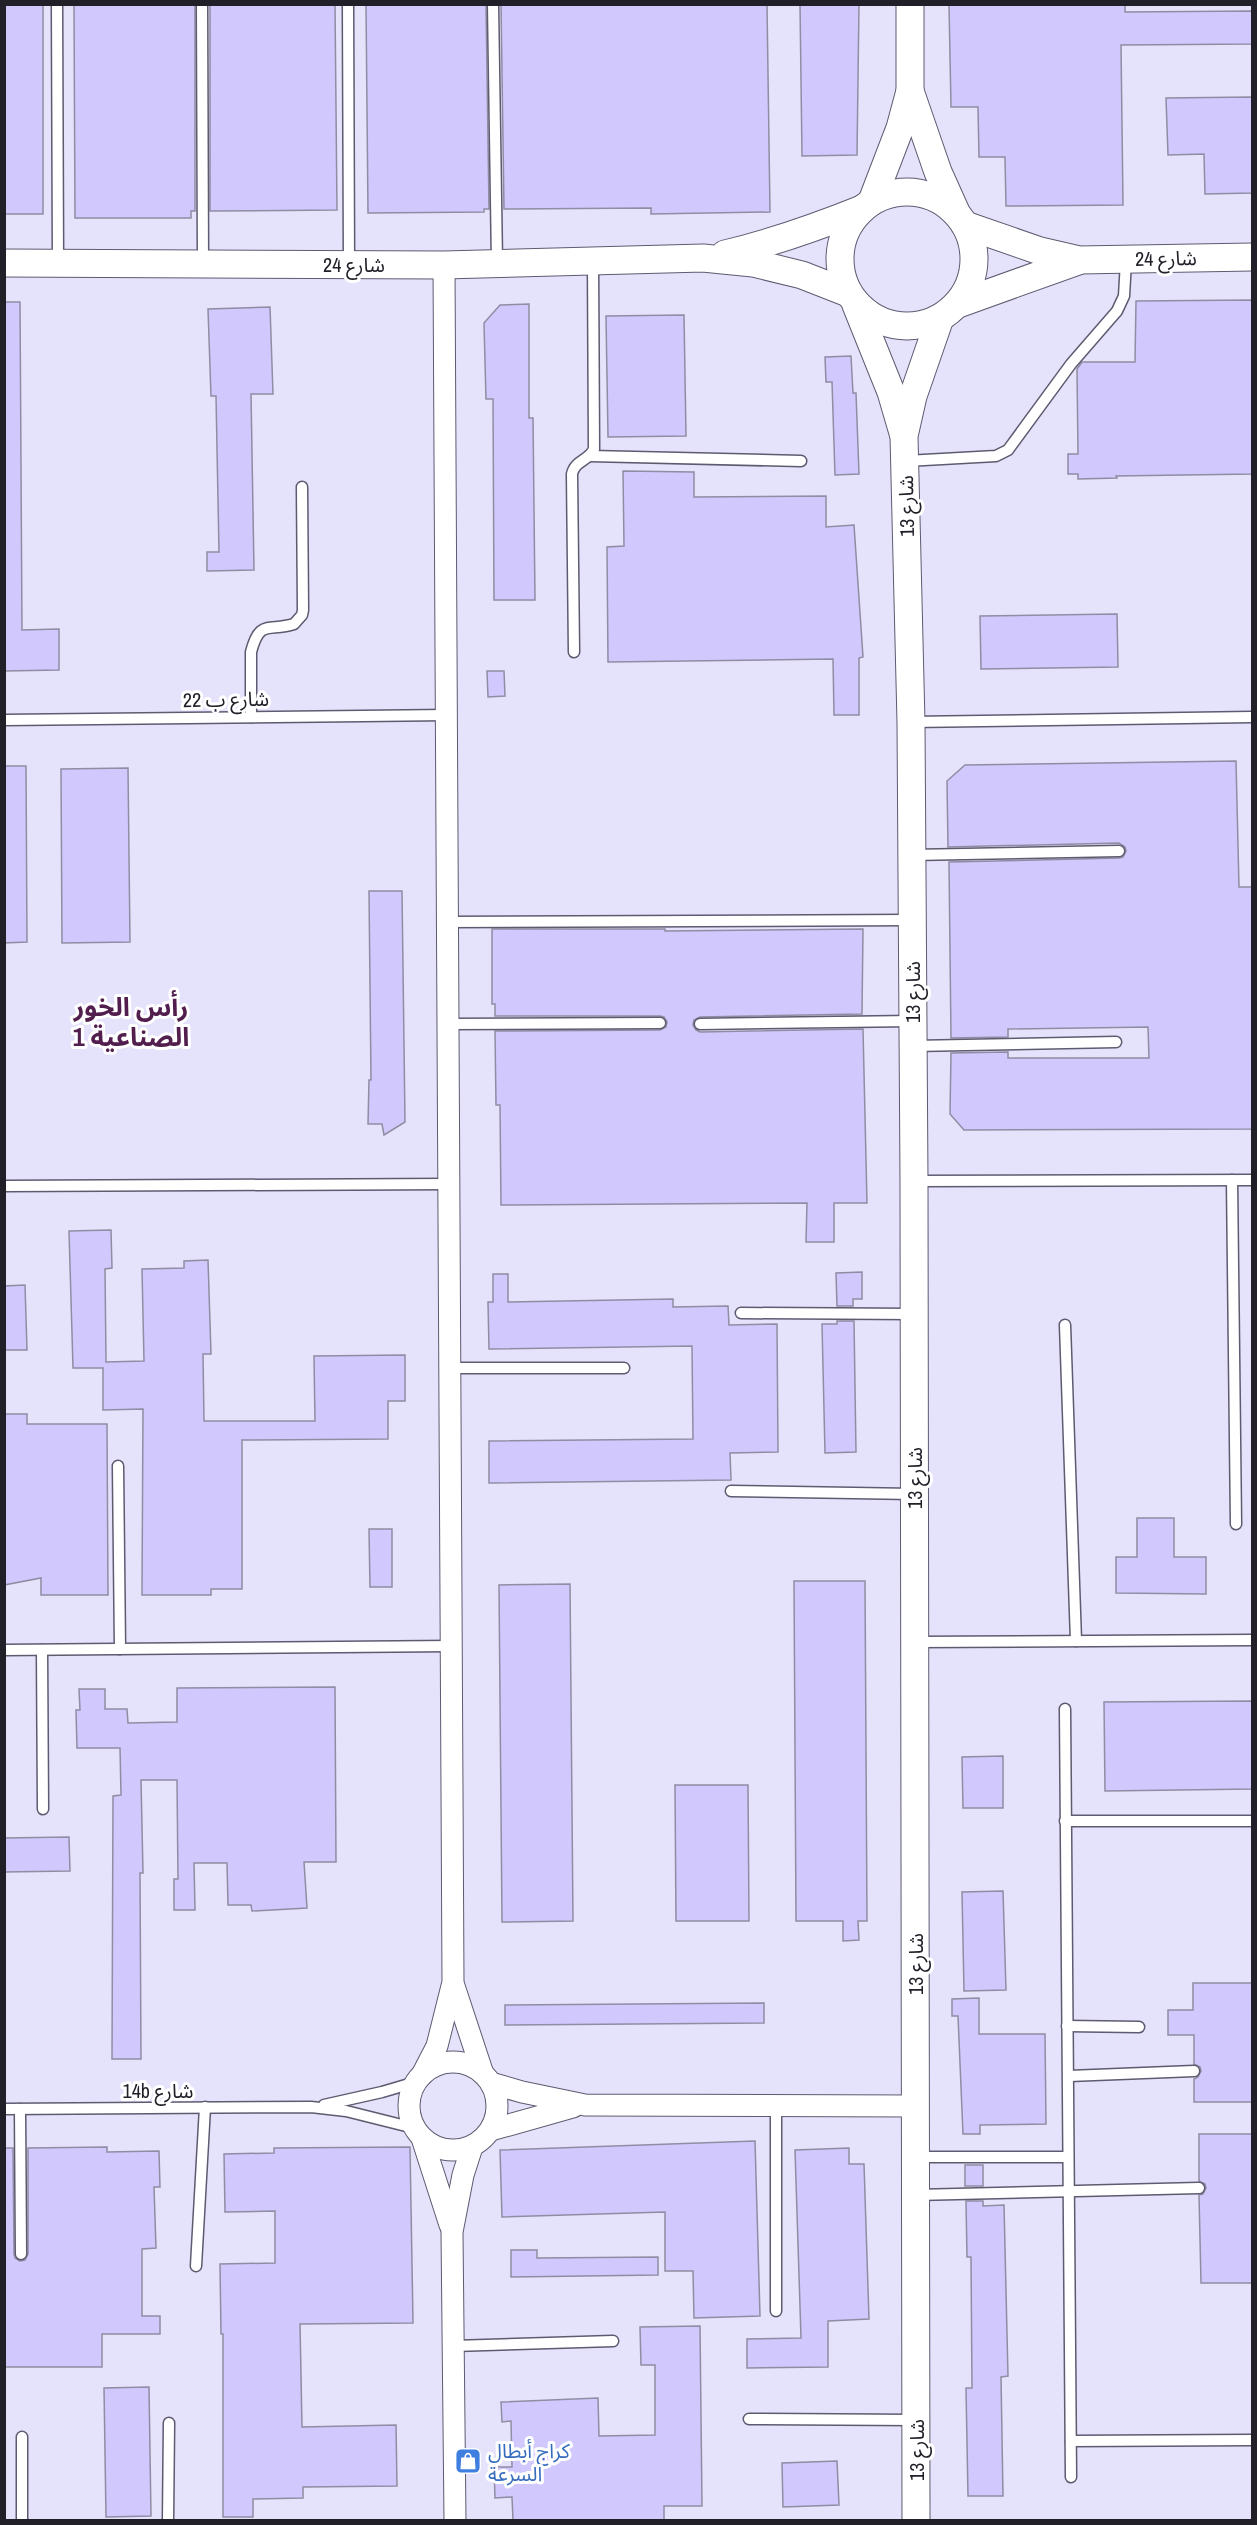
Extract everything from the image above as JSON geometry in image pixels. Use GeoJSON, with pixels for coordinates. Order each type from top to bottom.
{"type":"FeatureCollection","features":[{"type":"Feature","properties":{"kind":"street"},"geometry":{"type":"LineString","coordinates":[[910,4],[910,91],[893,147],[867,205],[848,227],[841,248],[841,271],[852,299],[875,319],[896,326],[919,326],[950,311],[969,286],[974,266],[973,245],[931,152],[910,91]]}},
{"type":"Feature","properties":{"kind":"street"},"geometry":{"type":"LineString","coordinates":[[867,205],[894,193],[916,192],[937,199],[960,219]]}},
{"type":"Feature","properties":{"kind":"street","name":"شارع 24"},"geometry":{"type":"LineString","coordinates":[[703,258],[758,246],[811,230],[867,205]]}},
{"type":"Feature","properties":{"kind":"street","name":"شارع 24"},"geometry":{"type":"LineString","coordinates":[[960,219],[1040,251],[1079,260],[1252,257]]}},
{"type":"Feature","properties":{"kind":"street","name":"شارع 24"},"geometry":{"type":"LineString","coordinates":[[4,263],[444,265],[703,258],[753,263],[802,275],[852,299]]}},
{"type":"Feature","properties":{"kind":"street","name":"شارع 24"},"geometry":{"type":"LineString","coordinates":[[950,311],[1079,260]]}},
{"type":"Feature","properties":{"kind":"street"},"geometry":{"type":"LineString","coordinates":[[444,265],[453,1982],[437,2046],[410,2097],[409,2112],[452,2232]]}},
{"type":"Feature","properties":{"kind":"street","name":"شارع 13"},"geometry":{"type":"LineString","coordinates":[[852,299],[891,392],[905,449]]}},
{"type":"Feature","properties":{"kind":"street","name":"شارع 13"},"geometry":{"type":"LineString","coordinates":[[916,2520],[914,1181],[911,722],[905,449],[916,386],[950,311]]}},
{"type":"Feature","properties":{"kind":"street"},"geometry":{"type":"LineString","coordinates":[[418,2133],[433,2146],[446,2150],[472,2147],[483,2140],[491,2130],[498,2106],[496,2094],[487,2078],[453,1982]]}},
{"type":"Feature","properties":{"kind":"street"},"geometry":{"type":"LineString","coordinates":[[419,2078],[436,2065],[452,2061],[469,2065],[487,2078],[522,2092],[585,2104],[915,2106]]}},
{"type":"Feature","properties":{"kind":"street"},"geometry":{"type":"LineString","coordinates":[[491,2130],[585,2104]]}},
{"type":"Feature","properties":{"kind":"street"},"geometry":{"type":"LineString","coordinates":[[456,2520],[452,2232],[463,2175],[472,2147]]}},
{"type":"Feature","properties":{"kind":"lane"},"geometry":{"type":"LineString","coordinates":[[57,4],[58,263]]}},
{"type":"Feature","properties":{"kind":"lane"},"geometry":{"type":"LineString","coordinates":[[202,4],[203,263]]}},
{"type":"Feature","properties":{"kind":"lane"},"geometry":{"type":"LineString","coordinates":[[348,4],[349,264]]}},
{"type":"Feature","properties":{"kind":"lane"},"geometry":{"type":"LineString","coordinates":[[493,4],[497,264]]}},
{"type":"Feature","properties":{"kind":"lane"},"geometry":{"type":"LineString","coordinates":[[905,449],[996,456],[1008,450],[1071,364],[1117,311],[1124,296],[1126,259]]}},
{"type":"Feature","properties":{"kind":"lane"},"geometry":{"type":"LineString","coordinates":[[590,456],[594,449],[592,261]]}},
{"type":"Feature","properties":{"kind":"lane"},"geometry":{"type":"LineString","coordinates":[[574,652],[572,474],[578,462],[590,456],[801,461]]}},
{"type":"Feature","properties":{"kind":"lane"},"geometry":{"type":"LineString","coordinates":[[251,717],[251,652],[258,634],[269,626],[294,624],[302,615],[302,487]]}},
{"type":"Feature","properties":{"kind":"lane","name":"شارع ب 22"},"geometry":{"type":"LineString","coordinates":[[4,720],[448,715]]}},
{"type":"Feature","properties":{"kind":"lane"},"geometry":{"type":"LineString","coordinates":[[911,722],[1252,717]]}},
{"type":"Feature","properties":{"kind":"lane"},"geometry":{"type":"LineString","coordinates":[[912,855],[1119,851]]}},
{"type":"Feature","properties":{"kind":"lane"},"geometry":{"type":"LineString","coordinates":[[449,922],[912,920]]}},
{"type":"Feature","properties":{"kind":"lane"},"geometry":{"type":"LineString","coordinates":[[449,1024],[660,1023]]}},
{"type":"Feature","properties":{"kind":"lane"},"geometry":{"type":"LineString","coordinates":[[700,1024],[1116,1042]]}},
{"type":"Feature","properties":{"kind":"lane"},"geometry":{"type":"LineString","coordinates":[[1232,1180],[1236,1524]]}},
{"type":"Feature","properties":{"kind":"lane"},"geometry":{"type":"LineString","coordinates":[[914,1181],[1252,1180]]}},
{"type":"Feature","properties":{"kind":"lane"},"geometry":{"type":"LineString","coordinates":[[4,1186],[450,1184]]}},
{"type":"Feature","properties":{"kind":"lane"},"geometry":{"type":"LineString","coordinates":[[741,1313],[914,1314]]}},
{"type":"Feature","properties":{"kind":"lane"},"geometry":{"type":"LineString","coordinates":[[1065,1325],[1076,1641]]}},
{"type":"Feature","properties":{"kind":"lane"},"geometry":{"type":"LineString","coordinates":[[451,1368],[624,1368]]}},
{"type":"Feature","properties":{"kind":"lane"},"geometry":{"type":"LineString","coordinates":[[118,1466],[120,1649]]}},
{"type":"Feature","properties":{"kind":"lane"},"geometry":{"type":"LineString","coordinates":[[731,1491],[914,1494]]}},
{"type":"Feature","properties":{"kind":"lane"},"geometry":{"type":"LineString","coordinates":[[915,1642],[1252,1640]]}},
{"type":"Feature","properties":{"kind":"lane"},"geometry":{"type":"LineString","coordinates":[[4,1650],[452,1646]]}},
{"type":"Feature","properties":{"kind":"lane"},"geometry":{"type":"LineString","coordinates":[[42,1650],[43,1809]]}},
{"type":"Feature","properties":{"kind":"lane"},"geometry":{"type":"LineString","coordinates":[[1065,1709],[1071,2477]]}},
{"type":"Feature","properties":{"kind":"lane"},"geometry":{"type":"LineString","coordinates":[[1065,1821],[1252,1821]]}},
{"type":"Feature","properties":{"kind":"lane"},"geometry":{"type":"LineString","coordinates":[[1067,2026],[1139,2028]]}},
{"type":"Feature","properties":{"kind":"lane"},"geometry":{"type":"LineString","coordinates":[[1069,2076],[1194,2071]]}},
{"type":"Feature","properties":{"kind":"lane","name":"14b شارع"},"geometry":{"type":"LineString","coordinates":[[311,2107],[370,2095],[419,2078]]}},
{"type":"Feature","properties":{"kind":"lane"},"geometry":{"type":"LineString","coordinates":[[776,2105],[776,2311]]}},
{"type":"Feature","properties":{"kind":"lane"},"geometry":{"type":"LineString","coordinates":[[196,2266],[205,2107]]}},
{"type":"Feature","properties":{"kind":"lane","name":"14b شارع"},"geometry":{"type":"LineString","coordinates":[[4,2109],[311,2107],[358,2114],[418,2133]]}},
{"type":"Feature","properties":{"kind":"lane"},"geometry":{"type":"LineString","coordinates":[[20,2109],[21,2254]]}},
{"type":"Feature","properties":{"kind":"lane"},"geometry":{"type":"LineString","coordinates":[[915,2157],[1068,2157]]}},
{"type":"Feature","properties":{"kind":"lane"},"geometry":{"type":"LineString","coordinates":[[915,2195],[1199,2188]]}},
{"type":"Feature","properties":{"kind":"lane"},"geometry":{"type":"LineString","coordinates":[[453,2346],[613,2341]]}},
{"type":"Feature","properties":{"kind":"lane"},"geometry":{"type":"LineString","coordinates":[[749,2419],[916,2420]]}},
{"type":"Feature","properties":{"kind":"lane"},"geometry":{"type":"LineString","coordinates":[[168,2520],[169,2422]]}},
{"type":"Feature","properties":{"kind":"lane"},"geometry":{"type":"LineString","coordinates":[[22,2437],[22,2520]]}},
{"type":"Feature","properties":{"kind":"lane"},"geometry":{"type":"LineString","coordinates":[[1071,2440],[1252,2440]]}},
{"type":"Feature","properties":{"kind":"building"},"geometry":{"type":"Polygon","coordinates":[[[4,4],[43,4],[43,214],[4,214],[4,4]]]}},
{"type":"Feature","properties":{"kind":"building"},"geometry":{"type":"Polygon","coordinates":[[[74,4],[195,4],[195,211],[191,211],[191,218],[75,218],[74,4]]]}},
{"type":"Feature","properties":{"kind":"building"},"geometry":{"type":"Polygon","coordinates":[[[210,4],[335,4],[337,210],[210,211],[210,4]]]}},
{"type":"Feature","properties":{"kind":"building"},"geometry":{"type":"Polygon","coordinates":[[[366,4],[486,4],[489,209],[484,209],[484,212],[368,213],[366,4]]]}},
{"type":"Feature","properties":{"kind":"building"},"geometry":{"type":"Polygon","coordinates":[[[501,4],[767,4],[770,212],[651,214],[651,208],[504,209],[501,4]]]}},
{"type":"Feature","properties":{"kind":"building"},"geometry":{"type":"Polygon","coordinates":[[[800,4],[859,4],[857,155],[802,156],[800,4]]]}},
{"type":"Feature","properties":{"kind":"building"},"geometry":{"type":"Polygon","coordinates":[[[949,4],[1125,4],[1125,12],[1252,11],[1252,44],[1121,45],[1123,205],[1006,206],[1005,157],[979,157],[978,107],[951,107],[949,4]]]}},
{"type":"Feature","properties":{"kind":"building"},"geometry":{"type":"Polygon","coordinates":[[[1252,97],[1252,193],[1205,194],[1204,154],[1168,155],[1166,98],[1252,97]]]}},
{"type":"Feature","properties":{"kind":"building"},"geometry":{"type":"Polygon","coordinates":[[[1252,300],[1252,474],[1116,476],[1117,478],[1078,479],[1078,474],[1068,474],[1068,454],[1078,454],[1077,369],[1082,362],[1135,362],[1136,301],[1252,300]]]}},
{"type":"Feature","properties":{"kind":"building"},"geometry":{"type":"Polygon","coordinates":[[[4,302],[20,302],[22,630],[59,629],[59,670],[4,671],[4,302]]]}},
{"type":"Feature","properties":{"kind":"building"},"geometry":{"type":"Polygon","coordinates":[[[529,304],[529,418],[533,418],[535,600],[494,600],[493,399],[486,399],[484,323],[500,305],[529,304]]]}},
{"type":"Feature","properties":{"kind":"building"},"geometry":{"type":"Polygon","coordinates":[[[270,307],[273,394],[251,394],[254,570],[207,571],[207,552],[219,552],[216,396],[211,396],[208,309],[270,307]]]}},
{"type":"Feature","properties":{"kind":"building"},"geometry":{"type":"Polygon","coordinates":[[[684,315],[686,436],[608,437],[606,316],[684,315]]]}},
{"type":"Feature","properties":{"kind":"building"},"geometry":{"type":"Polygon","coordinates":[[[851,356],[853,393],[856,393],[859,474],[835,475],[832,382],[826,382],[825,357],[851,356]]]}},
{"type":"Feature","properties":{"kind":"building"},"geometry":{"type":"Polygon","coordinates":[[[623,471],[694,472],[694,497],[826,496],[826,527],[854,525],[863,657],[859,658],[859,715],[834,715],[833,659],[608,662],[607,547],[624,546],[623,471]]]}},
{"type":"Feature","properties":{"kind":"building"},"geometry":{"type":"Polygon","coordinates":[[[1117,614],[1118,667],[981,669],[980,616],[1117,614]]]}},
{"type":"Feature","properties":{"kind":"building"},"geometry":{"type":"Polygon","coordinates":[[[487,671],[504,671],[505,696],[488,697],[487,671]]]}},
{"type":"Feature","properties":{"kind":"building"},"geometry":{"type":"Polygon","coordinates":[[[1236,761],[1239,887],[1252,887],[1252,1129],[964,1130],[950,1114],[951,1053],[1008,1052],[1008,1058],[1149,1058],[1148,1027],[1008,1029],[1008,1037],[951,1038],[949,862],[1119,858],[1123,857],[1126,851],[1125,847],[1119,843],[948,847],[947,781],[965,765],[1236,761]]]}},
{"type":"Feature","properties":{"kind":"building"},"geometry":{"type":"Polygon","coordinates":[[[4,766],[26,766],[27,942],[4,943],[4,766]]]}},
{"type":"Feature","properties":{"kind":"building"},"geometry":{"type":"Polygon","coordinates":[[[128,768],[130,942],[62,943],[61,769],[128,768]]]}},
{"type":"Feature","properties":{"kind":"building"},"geometry":{"type":"Polygon","coordinates":[[[369,891],[402,891],[405,1122],[384,1135],[382,1124],[368,1124],[369,1080],[371,1080],[369,891]]]}},
{"type":"Feature","properties":{"kind":"building"},"geometry":{"type":"Polygon","coordinates":[[[492,929],[665,929],[665,931],[863,929],[862,1014],[700,1017],[694,1020],[693,1025],[700,1032],[863,1029],[867,1203],[834,1203],[834,1242],[806,1242],[807,1203],[501,1205],[500,1105],[496,1105],[495,1031],[660,1030],[666,1027],[667,1022],[664,1017],[660,1016],[495,1016],[495,1004],[492,1004],[492,929]]]}},
{"type":"Feature","properties":{"kind":"building"},"geometry":{"type":"Polygon","coordinates":[[[111,1230],[112,1268],[105,1269],[106,1362],[144,1361],[142,1269],[184,1268],[184,1261],[208,1260],[211,1354],[203,1354],[204,1421],[315,1421],[314,1356],[405,1355],[405,1401],[388,1401],[388,1439],[242,1440],[242,1589],[211,1589],[211,1595],[142,1595],[143,1409],[103,1410],[103,1368],[73,1368],[69,1231],[111,1230]]]}},
{"type":"Feature","properties":{"kind":"building"},"geometry":{"type":"Polygon","coordinates":[[[862,1272],[862,1299],[853,1299],[853,1306],[837,1306],[836,1273],[862,1272]]]}},
{"type":"Feature","properties":{"kind":"building"},"geometry":{"type":"Polygon","coordinates":[[[493,1274],[508,1274],[508,1302],[673,1299],[673,1307],[728,1306],[729,1325],[777,1324],[778,1452],[730,1453],[731,1480],[489,1483],[489,1441],[693,1439],[692,1346],[489,1349],[488,1302],[493,1302],[493,1274]]]}},
{"type":"Feature","properties":{"kind":"building"},"geometry":{"type":"Polygon","coordinates":[[[25,1285],[27,1350],[4,1350],[4,1286],[25,1285]]]}},
{"type":"Feature","properties":{"kind":"building"},"geometry":{"type":"Polygon","coordinates":[[[837,1321],[854,1321],[856,1452],[825,1453],[822,1324],[837,1324],[837,1321]]]}},
{"type":"Feature","properties":{"kind":"building"},"geometry":{"type":"Polygon","coordinates":[[[4,1414],[27,1414],[27,1424],[107,1424],[108,1595],[41,1595],[41,1578],[4,1585],[4,1414]]]}},
{"type":"Feature","properties":{"kind":"building"},"geometry":{"type":"Polygon","coordinates":[[[1137,1518],[1174,1518],[1174,1557],[1206,1557],[1206,1594],[1116,1593],[1116,1557],[1137,1557],[1137,1518]]]}},
{"type":"Feature","properties":{"kind":"building"},"geometry":{"type":"Polygon","coordinates":[[[369,1529],[392,1529],[392,1587],[370,1587],[369,1529]]]}},
{"type":"Feature","properties":{"kind":"building"},"geometry":{"type":"Polygon","coordinates":[[[794,1581],[865,1581],[867,1921],[858,1921],[859,1940],[843,1941],[843,1921],[796,1921],[794,1581]]]}},
{"type":"Feature","properties":{"kind":"building"},"geometry":{"type":"Polygon","coordinates":[[[570,1584],[573,1921],[502,1922],[499,1585],[570,1584]]]}},
{"type":"Feature","properties":{"kind":"building"},"geometry":{"type":"Polygon","coordinates":[[[335,1687],[336,1862],[304,1862],[307,1908],[252,1911],[251,1905],[228,1905],[227,1863],[194,1863],[195,1910],[174,1910],[174,1879],[178,1879],[177,1780],[141,1780],[143,1873],[140,1873],[141,2059],[112,2059],[113,1796],[121,1795],[120,1748],[77,1748],[76,1710],[80,1710],[79,1689],[105,1689],[105,1709],[127,1709],[128,1723],[177,1722],[177,1688],[335,1687]]]}},
{"type":"Feature","properties":{"kind":"building"},"geometry":{"type":"Polygon","coordinates":[[[1252,1701],[1252,1789],[1105,1791],[1104,1702],[1252,1701]]]}},
{"type":"Feature","properties":{"kind":"building"},"geometry":{"type":"Polygon","coordinates":[[[1003,1756],[1003,1808],[963,1808],[962,1757],[1003,1756]]]}},
{"type":"Feature","properties":{"kind":"building"},"geometry":{"type":"Polygon","coordinates":[[[675,1785],[748,1785],[749,1921],[676,1921],[675,1785]]]}},
{"type":"Feature","properties":{"kind":"building"},"geometry":{"type":"Polygon","coordinates":[[[69,1837],[70,1871],[4,1872],[4,1838],[69,1837]]]}},
{"type":"Feature","properties":{"kind":"building"},"geometry":{"type":"Polygon","coordinates":[[[1003,1891],[1006,1990],[964,1991],[962,1892],[1003,1891]]]}},
{"type":"Feature","properties":{"kind":"building"},"geometry":{"type":"Polygon","coordinates":[[[1193,1983],[1252,1983],[1252,2102],[1194,2102],[1194,2079],[1201,2071],[1200,2067],[1194,2064],[1194,2035],[1168,2035],[1168,2010],[1193,2010],[1193,1983]]]}},
{"type":"Feature","properties":{"kind":"building"},"geometry":{"type":"Polygon","coordinates":[[[979,1998],[979,2034],[1045,2034],[1046,2124],[980,2125],[980,2134],[963,2134],[958,2016],[952,2016],[952,1999],[979,1998]]]}},
{"type":"Feature","properties":{"kind":"building"},"geometry":{"type":"Polygon","coordinates":[[[764,2003],[764,2023],[505,2025],[505,2005],[764,2003]]]}},
{"type":"Feature","properties":{"kind":"building"},"geometry":{"type":"Polygon","coordinates":[[[1199,2134],[1252,2134],[1252,2283],[1201,2283],[1199,2195],[1203,2194],[1206,2188],[1205,2184],[1199,2181],[1199,2134]]]}},
{"type":"Feature","properties":{"kind":"building"},"geometry":{"type":"Polygon","coordinates":[[[755,2141],[760,2316],[694,2318],[693,2271],[665,2271],[665,2212],[502,2217],[500,2150],[755,2141]]]}},
{"type":"Feature","properties":{"kind":"building"},"geometry":{"type":"Polygon","coordinates":[[[107,2147],[107,2152],[159,2151],[160,2187],[154,2187],[156,2248],[142,2249],[142,2316],[160,2316],[160,2334],[102,2334],[102,2367],[4,2367],[4,2148],[13,2148],[14,2254],[15,2258],[20,2261],[25,2260],[28,2254],[28,2148],[107,2147]]]}},
{"type":"Feature","properties":{"kind":"building"},"geometry":{"type":"Polygon","coordinates":[[[410,2147],[413,2323],[300,2324],[302,2427],[396,2425],[397,2486],[303,2487],[303,2498],[253,2499],[253,2517],[223,2517],[223,2334],[221,2334],[220,2264],[275,2263],[275,2211],[225,2212],[224,2154],[274,2153],[274,2148],[410,2147]]]}},
{"type":"Feature","properties":{"kind":"building"},"geometry":{"type":"Polygon","coordinates":[[[849,2148],[849,2164],[864,2164],[869,2319],[828,2321],[828,2367],[747,2368],[747,2339],[801,2338],[795,2150],[849,2148]]]}},
{"type":"Feature","properties":{"kind":"building"},"geometry":{"type":"Polygon","coordinates":[[[965,2165],[983,2165],[983,2186],[965,2186],[965,2165]]]}},
{"type":"Feature","properties":{"kind":"building"},"geometry":{"type":"Polygon","coordinates":[[[966,2201],[983,2201],[983,2206],[1004,2205],[1008,2376],[1001,2377],[1003,2496],[968,2496],[966,2388],[972,2388],[971,2257],[967,2257],[966,2201]]]}},
{"type":"Feature","properties":{"kind":"building"},"geometry":{"type":"Polygon","coordinates":[[[511,2250],[537,2250],[537,2258],[658,2257],[658,2275],[511,2277],[511,2250]]]}},
{"type":"Feature","properties":{"kind":"building"},"geometry":{"type":"Polygon","coordinates":[[[700,2326],[702,2506],[664,2506],[664,2520],[513,2520],[512,2497],[495,2498],[494,2467],[512,2467],[511,2421],[502,2422],[501,2402],[598,2398],[599,2436],[655,2435],[655,2365],[641,2365],[640,2327],[700,2326]]]}},
{"type":"Feature","properties":{"kind":"building"},"geometry":{"type":"Polygon","coordinates":[[[149,2387],[151,2516],[106,2517],[104,2388],[149,2387]]]}},
{"type":"Feature","properties":{"kind":"building"},"geometry":{"type":"Polygon","coordinates":[[[837,2461],[839,2505],[783,2507],[782,2463],[837,2461]]]}},
{"type":"Feature","properties":{"kind":"place","name":"كراج أبطال السرعة"},"geometry":{"type":"Point","coordinates":[468,2461]}},
{"type":"Feature","properties":{"kind":"district","name":"رأس الخور الصناعية 1"},"geometry":{"type":"Point","coordinates":[131,1021]}}]}
